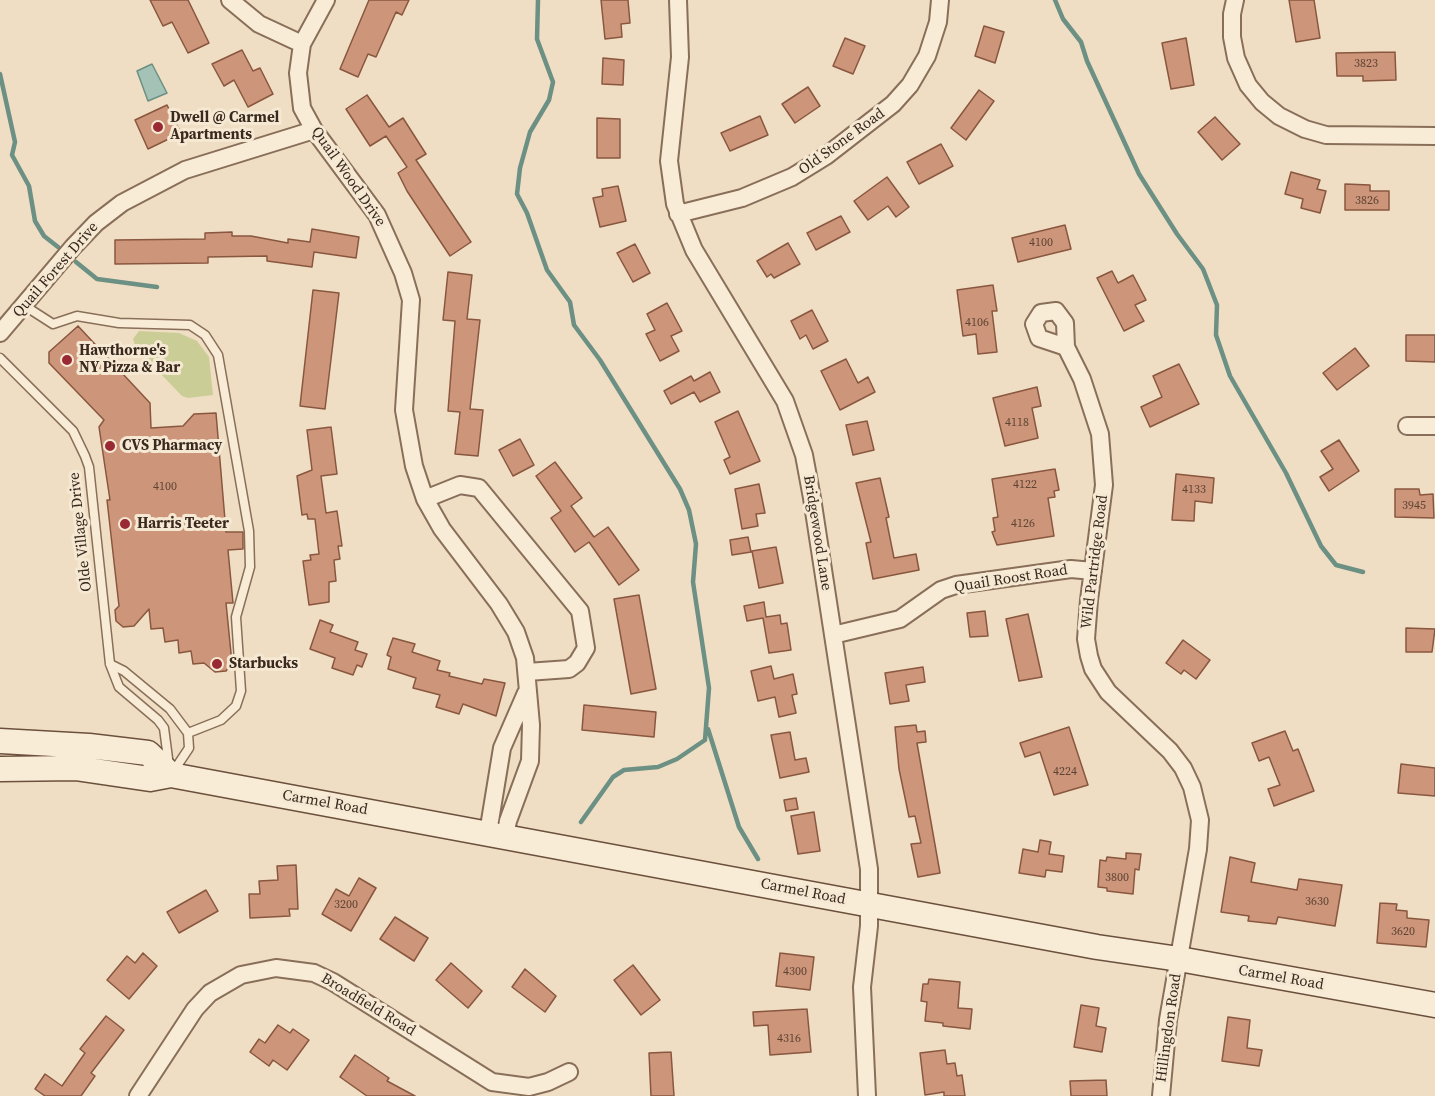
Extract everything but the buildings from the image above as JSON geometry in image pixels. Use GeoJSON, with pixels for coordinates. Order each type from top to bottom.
{"type":"FeatureCollection","features":[{"type":"Feature","properties":{"kind":"main road"},"geometry":{"type":"LineString","coordinates":[[0,741],[89,746],[148,753],[171,775]]}},
{"type":"Feature","properties":{"kind":"main road","name":"Carmel Road"},"geometry":{"type":"LineString","coordinates":[[0,769],[75,768],[150,779],[171,775],[1097,947],[1179,959],[1435,1005]]}},
{"type":"Feature","properties":{"kind":"street"},"geometry":{"type":"LineString","coordinates":[[230,0],[259,24],[302,44]]}},
{"type":"Feature","properties":{"kind":"street","name":"Quail Wood Drive"},"geometry":{"type":"LineString","coordinates":[[326,0],[302,44],[299,95],[314,130],[377,215],[403,273],[411,300],[404,410],[412,457],[425,500],[442,530],[505,613],[516,632],[527,672],[526,693],[531,725],[530,761],[508,821],[497,835]]}},
{"type":"Feature","properties":{"kind":"street","name":"Bridgewood Lane"},"geometry":{"type":"LineString","coordinates":[[678,0],[680,57],[669,161],[678,214],[694,250],[785,401],[804,455],[869,869],[870,904],[862,987],[867,1096]]}},
{"type":"Feature","properties":{"kind":"street","name":"Old Stone Road"},"geometry":{"type":"LineString","coordinates":[[678,214],[742,198],[792,177],[826,156],[893,104],[910,85],[927,56],[938,22],[940,0]]}},
{"type":"Feature","properties":{"kind":"street"},"geometry":{"type":"LineString","coordinates":[[1235,0],[1232,37],[1239,65],[1248,85],[1262,102],[1279,116],[1305,129],[1326,135],[1435,136]]}},
{"type":"Feature","properties":{"kind":"street","name":"Quail Forest Drive"},"geometry":{"type":"LineString","coordinates":[[0,333],[96,223],[122,202],[185,170],[314,130]]}},
{"type":"Feature","properties":{"kind":"street","name":"Wild Partridge Road"},"geometry":{"type":"LineString","coordinates":[[1066,347],[1082,379],[1100,434],[1104,485],[1086,639],[1093,669],[1108,692],[1170,751],[1183,768],[1198,806],[1200,835],[1179,959]]}},
{"type":"Feature","properties":{"kind":"street"},"geometry":{"type":"LineString","coordinates":[[1407,426],[1435,426]]}},
{"type":"Feature","properties":{"kind":"street"},"geometry":{"type":"LineString","coordinates":[[425,500],[460,485],[479,488],[580,611],[586,648],[577,663],[569,669],[527,672]]}},
{"type":"Feature","properties":{"kind":"street","name":"Quail Roost Road"},"geometry":{"type":"LineString","coordinates":[[833,635],[890,623],[917,608],[941,590],[956,585],[1071,569],[1093,571]]}},
{"type":"Feature","properties":{"kind":"street","name":"Quail Wood Drive"},"geometry":{"type":"LineString","coordinates":[[497,835],[502,748],[526,693]]}},
{"type":"Feature","properties":{"kind":"street","name":"Hillingdon Road"},"geometry":{"type":"LineString","coordinates":[[1161,1096],[1162,1066],[1179,959]]}},
{"type":"Feature","properties":{"kind":"street","name":"Broadfield Road"},"geometry":{"type":"LineString","coordinates":[[138,1096],[195,1009],[210,993],[241,975],[276,968],[314,973],[333,982],[492,1082],[529,1087],[548,1083],[569,1072]]}},
{"type":"Feature","properties":{"kind":"lane"},"geometry":{"type":"LineString","coordinates":[[25,306],[53,324],[77,316],[119,323],[190,325],[205,334],[218,356],[249,531],[250,567],[236,617],[241,691],[236,706],[221,720],[188,733]]}},
{"type":"Feature","properties":{"kind":"lane","name":"Olde Village Drive"},"geometry":{"type":"LineString","coordinates":[[0,358],[73,431],[89,467],[110,664],[119,687],[158,720],[164,728],[171,775]]}},
{"type":"Feature","properties":{"kind":"lane"},"geometry":{"type":"LineString","coordinates":[[110,664],[124,671],[170,709],[188,733],[189,748],[171,775]]}},
{"type":"Feature","properties":{"kind":"green space"},"geometry":{"type":"Polygon","coordinates":[[[139,331],[179,333],[197,341],[209,357],[213,395],[188,398],[182,396],[136,348],[133,339],[139,331]]]}},
{"type":"Feature","properties":{"kind":"shaded area"},"geometry":{"type":"Polygon","coordinates":[[[152,64],[167,93],[148,101],[137,71],[152,64]]]}},
{"type":"Feature","properties":{"kind":"waterway"},"geometry":{"type":"LineString","coordinates":[[538,0],[537,39],[553,82],[549,100],[530,132],[520,168],[517,194],[527,213],[547,270],[570,302],[574,325],[600,360],[680,489],[689,510],[696,544],[693,582],[709,688],[705,740],[677,759],[658,767],[624,770],[613,777],[581,822]]}},
{"type":"Feature","properties":{"kind":"waterway"},"geometry":{"type":"LineString","coordinates":[[1055,0],[1063,19],[1081,42],[1087,61],[1139,174],[1177,234],[1203,269],[1217,305],[1216,335],[1230,376],[1286,473],[1321,546],[1336,565],[1363,572]]}},
{"type":"Feature","properties":{"kind":"waterway"},"geometry":{"type":"LineString","coordinates":[[0,74],[15,142],[12,155],[29,186],[35,221],[44,236],[58,247]]}},
{"type":"Feature","properties":{"kind":"waterway"},"geometry":{"type":"LineString","coordinates":[[76,262],[97,279],[157,287]]}},
{"type":"Feature","properties":{"kind":"waterway"},"geometry":{"type":"LineString","coordinates":[[708,729],[739,827],[758,859]]}},
{"type":"Feature","properties":{"kind":"place","name":"Dwell @ Carmel Apartments"},"geometry":{"type":"Point","coordinates":[158,127]}},
{"type":"Feature","properties":{"kind":"place","name":"Hawthorne's NY Pizza & Bar"},"geometry":{"type":"Point","coordinates":[67,360]}},
{"type":"Feature","properties":{"kind":"place","name":"CVS Pharmacy"},"geometry":{"type":"Point","coordinates":[110,446]}},
{"type":"Feature","properties":{"kind":"place","name":"Harris Teeter"},"geometry":{"type":"Point","coordinates":[125,524]}},
{"type":"Feature","properties":{"kind":"place","name":"Starbucks"},"geometry":{"type":"Point","coordinates":[217,664]}}]}
